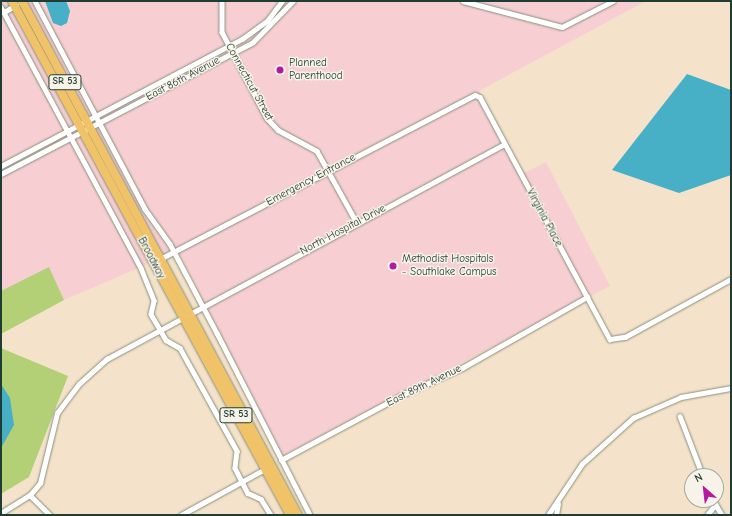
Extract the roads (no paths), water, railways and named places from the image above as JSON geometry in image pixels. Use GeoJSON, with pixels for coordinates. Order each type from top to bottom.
{"type":"FeatureCollection","features":[{"type":"Feature","properties":{"kind":"main road","name":"Broadway"},"geometry":{"type":"LineString","coordinates":[[23,1],[160,259],[185,314],[290,515]]}},
{"type":"Feature","properties":{"kind":"main road","name":"Broadway"},"geometry":{"type":"LineString","coordinates":[[13,4],[148,252],[185,314],[298,515]]}},
{"type":"Feature","properties":{"kind":"street"},"geometry":{"type":"LineString","coordinates":[[4,12],[13,4],[23,1]]}},
{"type":"Feature","properties":{"kind":"street"},"geometry":{"type":"LineString","coordinates":[[35,1],[100,124],[174,253],[310,515]]}},
{"type":"Feature","properties":{"kind":"street","name":"Connecticut Street"},"geometry":{"type":"LineString","coordinates":[[222,1],[221,25],[228,46],[267,118],[278,130],[311,146],[330,170],[357,222]]}},
{"type":"Feature","properties":{"kind":"street","name":"East 86th Avenue"},"geometry":{"type":"LineString","coordinates":[[81,129],[89,125],[96,116],[228,46],[255,30],[282,1]]}},
{"type":"Feature","properties":{"kind":"street","name":"East 86th Avenue"},"geometry":{"type":"LineString","coordinates":[[81,129],[89,125],[100,124],[232,54],[264,33],[293,1]]}},
{"type":"Feature","properties":{"kind":"street"},"geometry":{"type":"LineString","coordinates":[[463,1],[562,27],[613,1]]}},
{"type":"Feature","properties":{"kind":"street"},"geometry":{"type":"LineString","coordinates":[[1,7],[141,268],[154,301],[151,314],[168,342],[180,348],[237,451],[235,468],[248,493],[265,502],[272,515]]}},
{"type":"Feature","properties":{"kind":"street","name":"Emergency Entrance"},"geometry":{"type":"LineString","coordinates":[[160,259],[475,95]]}},
{"type":"Feature","properties":{"kind":"street","name":"Virginia Place"},"geometry":{"type":"LineString","coordinates":[[475,95],[480,98],[606,333],[614,341],[731,279]]}},
{"type":"Feature","properties":{"kind":"street"},"geometry":{"type":"LineString","coordinates":[[1,166],[68,131],[81,129]]}},
{"type":"Feature","properties":{"kind":"street"},"geometry":{"type":"LineString","coordinates":[[1,174],[72,138],[81,129]]}},
{"type":"Feature","properties":{"kind":"street","name":"North Hospital Drive"},"geometry":{"type":"LineString","coordinates":[[30,495],[40,483],[47,464],[50,431],[68,397],[107,359],[159,328],[504,144]]}},
{"type":"Feature","properties":{"kind":"street"},"geometry":{"type":"LineString","coordinates":[[148,252],[160,259]]}},
{"type":"Feature","properties":{"kind":"street","name":"East 89th Avenue"},"geometry":{"type":"LineString","coordinates":[[281,460],[404,394],[456,371],[587,297]]}},
{"type":"Feature","properties":{"kind":"street"},"geometry":{"type":"LineString","coordinates":[[548,515],[582,464],[633,418],[681,397],[731,388]]}},
{"type":"Feature","properties":{"kind":"street"},"geometry":{"type":"LineString","coordinates":[[680,416],[700,468]]}},
{"type":"Feature","properties":{"kind":"street"},"geometry":{"type":"LineString","coordinates":[[181,515],[265,469]]}},
{"type":"Feature","properties":{"kind":"street"},"geometry":{"type":"LineString","coordinates":[[1,514],[30,495],[50,515]]}},
{"type":"Feature","properties":{"kind":"street"},"geometry":{"type":"LineString","coordinates":[[556,515],[558,502]]}},
{"type":"Feature","properties":{"kind":"water"},"geometry":{"type":"Polygon","coordinates":[[[45,1],[66,1],[70,11],[67,23],[61,26],[53,23],[45,1]]]}},
{"type":"Feature","properties":{"kind":"water"},"geometry":{"type":"Polygon","coordinates":[[[687,74],[731,90],[731,175],[679,193],[612,170],[687,74]]]}},
{"type":"Feature","properties":{"kind":"water"},"geometry":{"type":"Polygon","coordinates":[[[1,384],[10,398],[14,425],[1,448],[1,384]]]}},
{"type":"Feature","properties":{"kind":"place","name":"Planned Parenthood"},"geometry":{"type":"Point","coordinates":[280,70]}},
{"type":"Feature","properties":{"kind":"place","name":"Methodist Hospitals - Southlake Campus"},"geometry":{"type":"Point","coordinates":[393,266]}}]}
